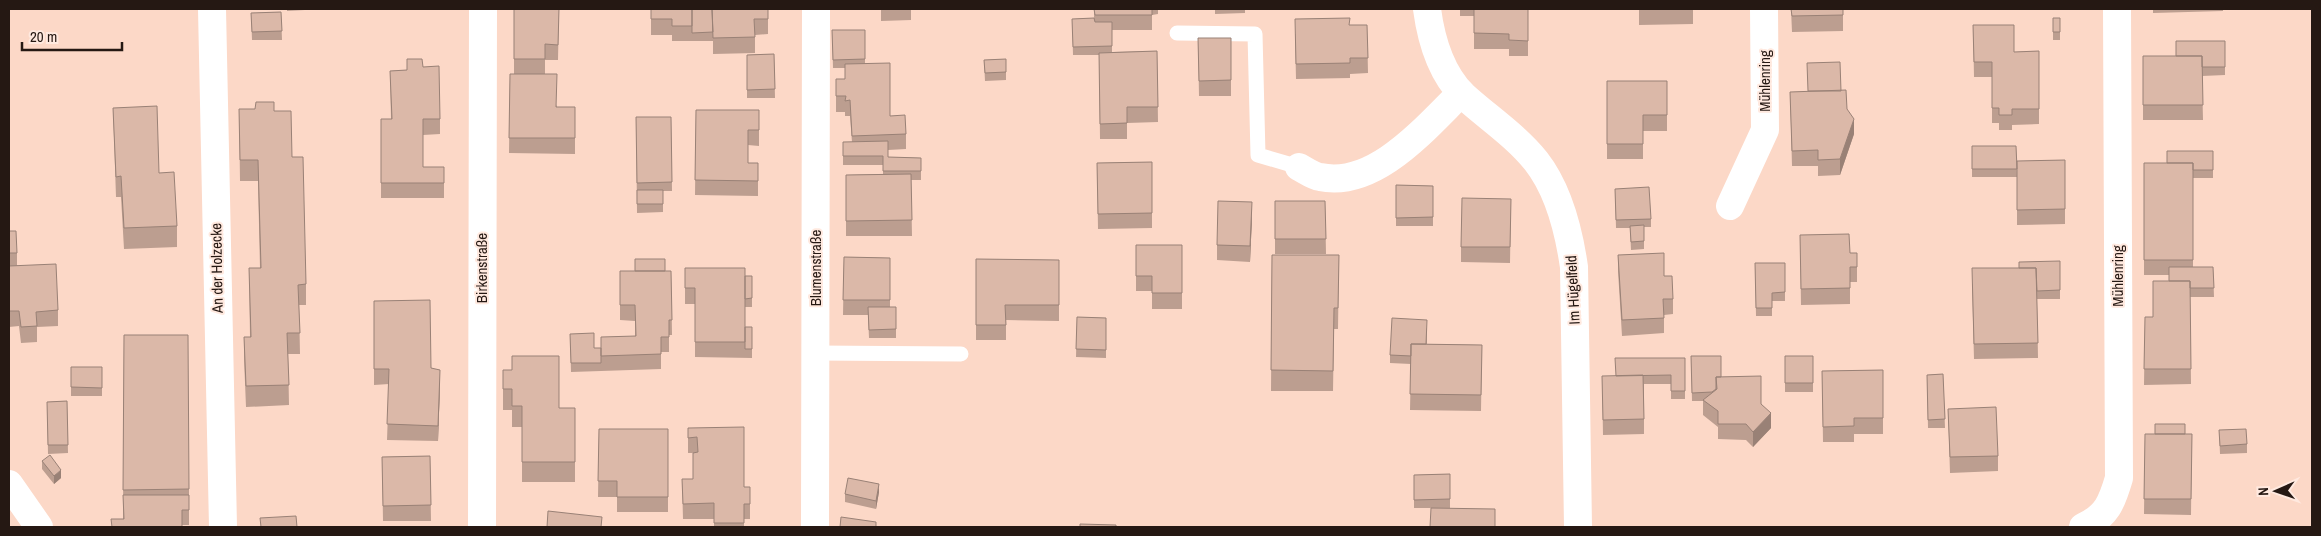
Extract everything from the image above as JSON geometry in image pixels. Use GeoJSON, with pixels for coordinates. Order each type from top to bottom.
{"type":"FeatureCollection","features":[{"type":"Feature","properties":{"kind":"street","name":"An der Holzecke"},"geometry":{"type":"LineString","coordinates":[[212,9],[223,527]]}},
{"type":"Feature","properties":{"kind":"street","name":"Birkenstraße"},"geometry":{"type":"LineString","coordinates":[[482,527],[483,9]]}},
{"type":"Feature","properties":{"kind":"street","name":"Blumenstraße"},"geometry":{"type":"LineString","coordinates":[[815,527],[816,9]]}},
{"type":"Feature","properties":{"kind":"street","name":"Im Hügelfeld"},"geometry":{"type":"LineString","coordinates":[[1427,9],[1430,33],[1441,64],[1461,93],[1512,135],[1537,162],[1568,229],[1574,267],[1578,527]]}},
{"type":"Feature","properties":{"kind":"street","name":"Mühlenring"},"geometry":{"type":"LineString","coordinates":[[1730,206],[1765,130],[1764,9]]}},
{"type":"Feature","properties":{"kind":"street","name":"Mühlenring"},"geometry":{"type":"LineString","coordinates":[[2083,527],[2095,522],[2111,504],[2119,478],[2118,9]]}},
{"type":"Feature","properties":{"kind":"street"},"geometry":{"type":"LineString","coordinates":[[1299,167],[1320,177],[1352,177],[1393,158],[1461,93]]}},
{"type":"Feature","properties":{"kind":"street"},"geometry":{"type":"LineString","coordinates":[[9,484],[39,527]]}},
{"type":"Feature","properties":{"kind":"lane"},"geometry":{"type":"LineString","coordinates":[[1177,34],[1255,34],[1258,155],[1299,167]]}},
{"type":"Feature","properties":{"kind":"lane"},"geometry":{"type":"LineString","coordinates":[[815,353],[961,354]]}},
{"type":"Feature","properties":{"kind":"building"},"geometry":{"type":"Polygon","coordinates":[[[514,9],[559,9],[558,45],[545,44],[545,59],[514,59],[514,9]]]}},
{"type":"Feature","properties":{"kind":"building"},"geometry":{"type":"Polygon","coordinates":[[[651,9],[692,9],[692,26],[672,26],[672,19],[651,19],[651,9]]]}},
{"type":"Feature","properties":{"kind":"building"},"geometry":{"type":"Polygon","coordinates":[[[692,9],[712,9],[713,32],[692,33],[692,9]]]}},
{"type":"Feature","properties":{"kind":"building"},"geometry":{"type":"Polygon","coordinates":[[[712,9],[768,9],[768,19],[754,19],[755,37],[713,38],[712,9]]]}},
{"type":"Feature","properties":{"kind":"building"},"geometry":{"type":"Polygon","coordinates":[[[1094,9],[1152,9],[1152,15],[1095,15],[1094,9]]]}},
{"type":"Feature","properties":{"kind":"building"},"geometry":{"type":"Polygon","coordinates":[[[1474,9],[1528,9],[1528,41],[1509,40],[1509,34],[1474,33],[1474,9]]]}},
{"type":"Feature","properties":{"kind":"building"},"geometry":{"type":"Polygon","coordinates":[[[1791,9],[1843,9],[1843,15],[1792,16],[1791,9]]]}},
{"type":"Feature","properties":{"kind":"building"},"geometry":{"type":"Polygon","coordinates":[[[281,12],[282,31],[252,32],[251,13],[281,12]]]}},
{"type":"Feature","properties":{"kind":"building"},"geometry":{"type":"Polygon","coordinates":[[[1094,18],[1095,22],[1112,22],[1112,46],[1073,47],[1072,19],[1094,18]]]}},
{"type":"Feature","properties":{"kind":"building"},"geometry":{"type":"Polygon","coordinates":[[[1350,18],[1349,25],[1367,25],[1368,58],[1350,58],[1350,63],[1296,64],[1295,19],[1350,18]]]}},
{"type":"Feature","properties":{"kind":"building"},"geometry":{"type":"Polygon","coordinates":[[[2053,18],[2060,18],[2060,32],[2053,32],[2053,18]]]}},
{"type":"Feature","properties":{"kind":"building"},"geometry":{"type":"Polygon","coordinates":[[[1973,25],[2014,25],[2014,52],[2039,51],[2039,109],[2012,109],[2012,115],[1999,115],[1999,108],[1992,108],[1992,62],[1974,62],[1973,25]]]}},
{"type":"Feature","properties":{"kind":"building"},"geometry":{"type":"Polygon","coordinates":[[[832,30],[865,30],[865,59],[833,60],[832,30]]]}},
{"type":"Feature","properties":{"kind":"building"},"geometry":{"type":"Polygon","coordinates":[[[1198,38],[1231,38],[1231,80],[1199,81],[1198,38]]]}},
{"type":"Feature","properties":{"kind":"building"},"geometry":{"type":"Polygon","coordinates":[[[2176,41],[2225,41],[2225,67],[2202,67],[2202,56],[2176,56],[2176,41]]]}},
{"type":"Feature","properties":{"kind":"building"},"geometry":{"type":"Polygon","coordinates":[[[1157,51],[1158,107],[1127,107],[1127,123],[1100,124],[1099,53],[1157,51]]]}},
{"type":"Feature","properties":{"kind":"building"},"geometry":{"type":"Polygon","coordinates":[[[774,54],[775,89],[747,90],[747,55],[774,54]]]}},
{"type":"Feature","properties":{"kind":"building"},"geometry":{"type":"Polygon","coordinates":[[[2143,56],[2202,56],[2203,105],[2143,105],[2143,56]]]}},
{"type":"Feature","properties":{"kind":"building"},"geometry":{"type":"Polygon","coordinates":[[[407,59],[422,59],[423,67],[439,66],[440,119],[423,119],[423,167],[444,167],[444,183],[381,183],[381,119],[392,119],[390,71],[407,70],[407,59]]]}},
{"type":"Feature","properties":{"kind":"building"},"geometry":{"type":"Polygon","coordinates":[[[1006,59],[1006,72],[985,73],[984,60],[1006,59]]]}},
{"type":"Feature","properties":{"kind":"building"},"geometry":{"type":"Polygon","coordinates":[[[1840,62],[1841,91],[1808,91],[1807,63],[1840,62]]]}},
{"type":"Feature","properties":{"kind":"building"},"geometry":{"type":"Polygon","coordinates":[[[890,63],[890,116],[905,115],[906,134],[852,136],[850,100],[845,101],[846,96],[836,96],[836,79],[845,79],[845,64],[890,63]]]}},
{"type":"Feature","properties":{"kind":"building"},"geometry":{"type":"Polygon","coordinates":[[[510,74],[557,74],[556,107],[575,107],[575,138],[509,138],[510,74]]]}},
{"type":"Feature","properties":{"kind":"building"},"geometry":{"type":"Polygon","coordinates":[[[1607,81],[1667,81],[1667,115],[1643,115],[1643,144],[1607,144],[1607,81]]]}},
{"type":"Feature","properties":{"kind":"building"},"geometry":{"type":"Polygon","coordinates":[[[1846,90],[1847,109],[1854,119],[1840,159],[1818,160],[1818,150],[1792,151],[1790,92],[1846,90]]]}},
{"type":"Feature","properties":{"kind":"building"},"geometry":{"type":"Polygon","coordinates":[[[256,102],[274,102],[274,111],[291,111],[292,157],[303,157],[306,284],[298,285],[300,333],[287,333],[289,385],[246,386],[244,337],[251,337],[249,268],[261,268],[258,160],[240,160],[239,109],[255,109],[256,102]]]}},
{"type":"Feature","properties":{"kind":"building"},"geometry":{"type":"Polygon","coordinates":[[[157,106],[159,173],[174,172],[177,226],[124,228],[121,176],[116,177],[113,108],[157,106]]]}},
{"type":"Feature","properties":{"kind":"building"},"geometry":{"type":"Polygon","coordinates":[[[696,110],[759,110],[759,130],[748,130],[748,163],[758,163],[758,181],[695,180],[696,110]]]}},
{"type":"Feature","properties":{"kind":"building"},"geometry":{"type":"Polygon","coordinates":[[[636,117],[671,117],[672,182],[637,183],[636,117]]]}},
{"type":"Feature","properties":{"kind":"building"},"geometry":{"type":"Polygon","coordinates":[[[888,141],[888,157],[921,158],[921,171],[883,171],[883,156],[843,156],[843,142],[888,141]]]}},
{"type":"Feature","properties":{"kind":"building"},"geometry":{"type":"Polygon","coordinates":[[[1972,146],[2016,146],[2017,169],[1972,169],[1972,146]]]}},
{"type":"Feature","properties":{"kind":"building"},"geometry":{"type":"Polygon","coordinates":[[[2167,151],[2213,151],[2213,170],[2193,170],[2193,163],[2167,163],[2167,151]]]}},
{"type":"Feature","properties":{"kind":"building"},"geometry":{"type":"Polygon","coordinates":[[[2065,160],[2065,209],[2017,210],[2017,161],[2065,160]]]}},
{"type":"Feature","properties":{"kind":"building"},"geometry":{"type":"Polygon","coordinates":[[[1152,162],[1152,213],[1098,214],[1097,163],[1152,162]]]}},
{"type":"Feature","properties":{"kind":"building"},"geometry":{"type":"Polygon","coordinates":[[[2144,163],[2193,163],[2193,260],[2144,260],[2144,163]]]}},
{"type":"Feature","properties":{"kind":"building"},"geometry":{"type":"Polygon","coordinates":[[[911,174],[912,220],[846,221],[846,175],[911,174]]]}},
{"type":"Feature","properties":{"kind":"building"},"geometry":{"type":"Polygon","coordinates":[[[1396,185],[1433,186],[1433,217],[1396,218],[1396,185]]]}},
{"type":"Feature","properties":{"kind":"building"},"geometry":{"type":"Polygon","coordinates":[[[1649,187],[1651,219],[1616,220],[1615,189],[1649,187]]]}},
{"type":"Feature","properties":{"kind":"building"},"geometry":{"type":"Polygon","coordinates":[[[637,190],[663,190],[663,204],[637,204],[637,190]]]}},
{"type":"Feature","properties":{"kind":"building"},"geometry":{"type":"Polygon","coordinates":[[[1462,198],[1511,199],[1510,247],[1461,247],[1462,198]]]}},
{"type":"Feature","properties":{"kind":"building"},"geometry":{"type":"Polygon","coordinates":[[[1218,201],[1252,202],[1250,246],[1217,245],[1218,201]]]}},
{"type":"Feature","properties":{"kind":"building"},"geometry":{"type":"Polygon","coordinates":[[[1275,201],[1325,201],[1326,239],[1275,239],[1275,201]]]}},
{"type":"Feature","properties":{"kind":"building"},"geometry":{"type":"Polygon","coordinates":[[[1644,225],[1644,241],[1631,242],[1630,226],[1644,225]]]}},
{"type":"Feature","properties":{"kind":"building"},"geometry":{"type":"Polygon","coordinates":[[[9,231],[16,231],[17,253],[9,253],[9,231]]]}},
{"type":"Feature","properties":{"kind":"building"},"geometry":{"type":"Polygon","coordinates":[[[1849,234],[1850,253],[1857,253],[1857,267],[1850,267],[1850,288],[1801,289],[1800,235],[1849,234]]]}},
{"type":"Feature","properties":{"kind":"building"},"geometry":{"type":"Polygon","coordinates":[[[1136,245],[1182,245],[1182,293],[1152,293],[1152,276],[1136,276],[1136,245]]]}},
{"type":"Feature","properties":{"kind":"building"},"geometry":{"type":"Polygon","coordinates":[[[1664,253],[1664,276],[1672,276],[1673,299],[1663,299],[1664,318],[1622,320],[1618,255],[1664,253]]]}},
{"type":"Feature","properties":{"kind":"building"},"geometry":{"type":"Polygon","coordinates":[[[1272,255],[1339,255],[1338,308],[1334,308],[1333,371],[1271,370],[1272,255]]]}},
{"type":"Feature","properties":{"kind":"building"},"geometry":{"type":"Polygon","coordinates":[[[844,257],[890,258],[890,300],[843,300],[844,257]]]}},
{"type":"Feature","properties":{"kind":"building"},"geometry":{"type":"Polygon","coordinates":[[[635,259],[665,259],[665,271],[635,271],[635,259]]]}},
{"type":"Feature","properties":{"kind":"building"},"geometry":{"type":"Polygon","coordinates":[[[976,259],[1059,260],[1059,305],[1005,305],[1006,325],[976,325],[976,259]]]}},
{"type":"Feature","properties":{"kind":"building"},"geometry":{"type":"Polygon","coordinates":[[[2060,261],[2060,290],[2037,291],[2036,268],[2019,268],[2019,262],[2060,261]]]}},
{"type":"Feature","properties":{"kind":"building"},"geometry":{"type":"Polygon","coordinates":[[[1755,263],[1785,263],[1785,292],[1772,293],[1772,308],[1756,308],[1755,263]]]}},
{"type":"Feature","properties":{"kind":"building"},"geometry":{"type":"Polygon","coordinates":[[[56,264],[58,310],[36,312],[37,326],[21,327],[19,311],[9,311],[9,266],[56,264]]]}},
{"type":"Feature","properties":{"kind":"building"},"geometry":{"type":"Polygon","coordinates":[[[2169,267],[2213,267],[2214,288],[2190,288],[2190,281],[2169,281],[2169,267]]]}},
{"type":"Feature","properties":{"kind":"building"},"geometry":{"type":"Polygon","coordinates":[[[685,268],[745,268],[745,342],[695,342],[695,288],[685,288],[685,268]]]}},
{"type":"Feature","properties":{"kind":"building"},"geometry":{"type":"Polygon","coordinates":[[[1972,268],[2036,268],[2038,343],[1974,344],[1972,268]]]}},
{"type":"Feature","properties":{"kind":"building"},"geometry":{"type":"Polygon","coordinates":[[[620,271],[671,271],[672,320],[669,320],[669,337],[661,337],[661,354],[601,356],[601,337],[636,336],[635,305],[620,305],[620,271]]]}},
{"type":"Feature","properties":{"kind":"building"},"geometry":{"type":"Polygon","coordinates":[[[745,276],[752,276],[752,298],[745,299],[745,276]]]}},
{"type":"Feature","properties":{"kind":"building"},"geometry":{"type":"Polygon","coordinates":[[[2153,281],[2190,281],[2191,369],[2144,369],[2145,317],[2153,317],[2153,281]]]}},
{"type":"Feature","properties":{"kind":"building"},"geometry":{"type":"Polygon","coordinates":[[[430,300],[431,368],[440,370],[438,426],[387,424],[389,369],[374,369],[374,301],[430,300]]]}},
{"type":"Feature","properties":{"kind":"building"},"geometry":{"type":"Polygon","coordinates":[[[868,307],[896,307],[896,329],[869,330],[868,307]]]}},
{"type":"Feature","properties":{"kind":"building"},"geometry":{"type":"Polygon","coordinates":[[[1077,317],[1106,318],[1106,350],[1076,349],[1077,317]]]}},
{"type":"Feature","properties":{"kind":"building"},"geometry":{"type":"Polygon","coordinates":[[[1392,318],[1427,320],[1426,344],[1411,344],[1411,356],[1390,355],[1392,318]]]}},
{"type":"Feature","properties":{"kind":"building"},"geometry":{"type":"Polygon","coordinates":[[[745,327],[752,327],[752,349],[745,349],[745,327]]]}},
{"type":"Feature","properties":{"kind":"building"},"geometry":{"type":"Polygon","coordinates":[[[594,333],[594,348],[601,348],[601,363],[571,363],[570,334],[594,333]]]}},
{"type":"Feature","properties":{"kind":"building"},"geometry":{"type":"Polygon","coordinates":[[[124,335],[188,335],[189,489],[123,490],[124,335]]]}},
{"type":"Feature","properties":{"kind":"building"},"geometry":{"type":"Polygon","coordinates":[[[1411,344],[1482,345],[1481,395],[1410,394],[1411,344]]]}},
{"type":"Feature","properties":{"kind":"building"},"geometry":{"type":"Polygon","coordinates":[[[512,356],[559,356],[559,408],[575,408],[575,462],[522,462],[522,406],[512,406],[512,389],[503,389],[503,370],[512,370],[512,356]]]}},
{"type":"Feature","properties":{"kind":"building"},"geometry":{"type":"Polygon","coordinates":[[[1691,356],[1721,356],[1721,377],[1716,377],[1716,389],[1712,392],[1692,393],[1691,356]]]}},
{"type":"Feature","properties":{"kind":"building"},"geometry":{"type":"Polygon","coordinates":[[[1785,356],[1813,356],[1813,383],[1785,383],[1785,356]]]}},
{"type":"Feature","properties":{"kind":"building"},"geometry":{"type":"Polygon","coordinates":[[[1615,358],[1685,358],[1685,391],[1671,391],[1671,375],[1616,376],[1615,358]]]}},
{"type":"Feature","properties":{"kind":"building"},"geometry":{"type":"Polygon","coordinates":[[[71,367],[102,367],[102,388],[71,387],[71,367]]]}},
{"type":"Feature","properties":{"kind":"building"},"geometry":{"type":"Polygon","coordinates":[[[1883,370],[1883,418],[1854,418],[1854,426],[1823,427],[1822,371],[1883,370]]]}},
{"type":"Feature","properties":{"kind":"building"},"geometry":{"type":"Polygon","coordinates":[[[1943,374],[1945,419],[1928,420],[1927,375],[1943,374]]]}},
{"type":"Feature","properties":{"kind":"building"},"geometry":{"type":"Polygon","coordinates":[[[1643,375],[1644,419],[1603,420],[1602,376],[1643,375]]]}},
{"type":"Feature","properties":{"kind":"building"},"geometry":{"type":"Polygon","coordinates":[[[1761,376],[1761,404],[1771,413],[1753,432],[1746,424],[1718,424],[1718,411],[1703,400],[1717,389],[1716,377],[1761,376]]]}},
{"type":"Feature","properties":{"kind":"building"},"geometry":{"type":"Polygon","coordinates":[[[67,401],[68,445],[48,445],[47,402],[67,401]]]}},
{"type":"Feature","properties":{"kind":"building"},"geometry":{"type":"Polygon","coordinates":[[[1996,407],[1998,456],[1950,457],[1948,409],[1996,407]]]}},
{"type":"Feature","properties":{"kind":"building"},"geometry":{"type":"Polygon","coordinates":[[[2155,424],[2185,424],[2185,434],[2155,434],[2155,424]]]}},
{"type":"Feature","properties":{"kind":"building"},"geometry":{"type":"Polygon","coordinates":[[[744,427],[744,487],[750,487],[750,504],[744,504],[744,523],[714,523],[714,503],[683,504],[682,479],[693,479],[693,453],[698,452],[697,437],[688,438],[688,428],[744,427]]]}},
{"type":"Feature","properties":{"kind":"building"},"geometry":{"type":"Polygon","coordinates":[[[599,429],[668,429],[668,497],[617,497],[617,481],[598,481],[599,429]]]}},
{"type":"Feature","properties":{"kind":"building"},"geometry":{"type":"Polygon","coordinates":[[[2246,429],[2247,444],[2220,446],[2219,430],[2246,429]]]}},
{"type":"Feature","properties":{"kind":"building"},"geometry":{"type":"Polygon","coordinates":[[[2145,434],[2192,434],[2191,499],[2144,499],[2145,434]]]}},
{"type":"Feature","properties":{"kind":"building"},"geometry":{"type":"Polygon","coordinates":[[[50,455],[61,470],[54,476],[42,461],[50,455]]]}},
{"type":"Feature","properties":{"kind":"building"},"geometry":{"type":"Polygon","coordinates":[[[430,456],[431,505],[383,506],[382,457],[430,456]]]}},
{"type":"Feature","properties":{"kind":"building"},"geometry":{"type":"Polygon","coordinates":[[[1450,474],[1450,499],[1414,500],[1414,475],[1450,474]]]}},
{"type":"Feature","properties":{"kind":"building"},"geometry":{"type":"Polygon","coordinates":[[[848,478],[879,484],[876,501],[845,494],[848,478]]]}},
{"type":"Feature","properties":{"kind":"building"},"geometry":{"type":"Polygon","coordinates":[[[123,495],[189,495],[189,510],[182,510],[182,527],[112,527],[111,519],[124,519],[123,495]]]}},
{"type":"Feature","properties":{"kind":"building"},"geometry":{"type":"Polygon","coordinates":[[[1431,508],[1495,509],[1495,527],[1430,527],[1431,508]]]}},
{"type":"Feature","properties":{"kind":"building"},"geometry":{"type":"Polygon","coordinates":[[[548,511],[602,517],[601,527],[547,527],[548,511]]]}},
{"type":"Feature","properties":{"kind":"building"},"geometry":{"type":"Polygon","coordinates":[[[296,516],[297,527],[261,527],[260,518],[296,516]]]}},
{"type":"Feature","properties":{"kind":"building"},"geometry":{"type":"Polygon","coordinates":[[[841,517],[876,522],[876,527],[840,527],[841,517]]]}},
{"type":"Feature","properties":{"kind":"building"},"geometry":{"type":"Polygon","coordinates":[[[1080,524],[1116,525],[1116,527],[1080,527],[1080,524]]]}}]}
